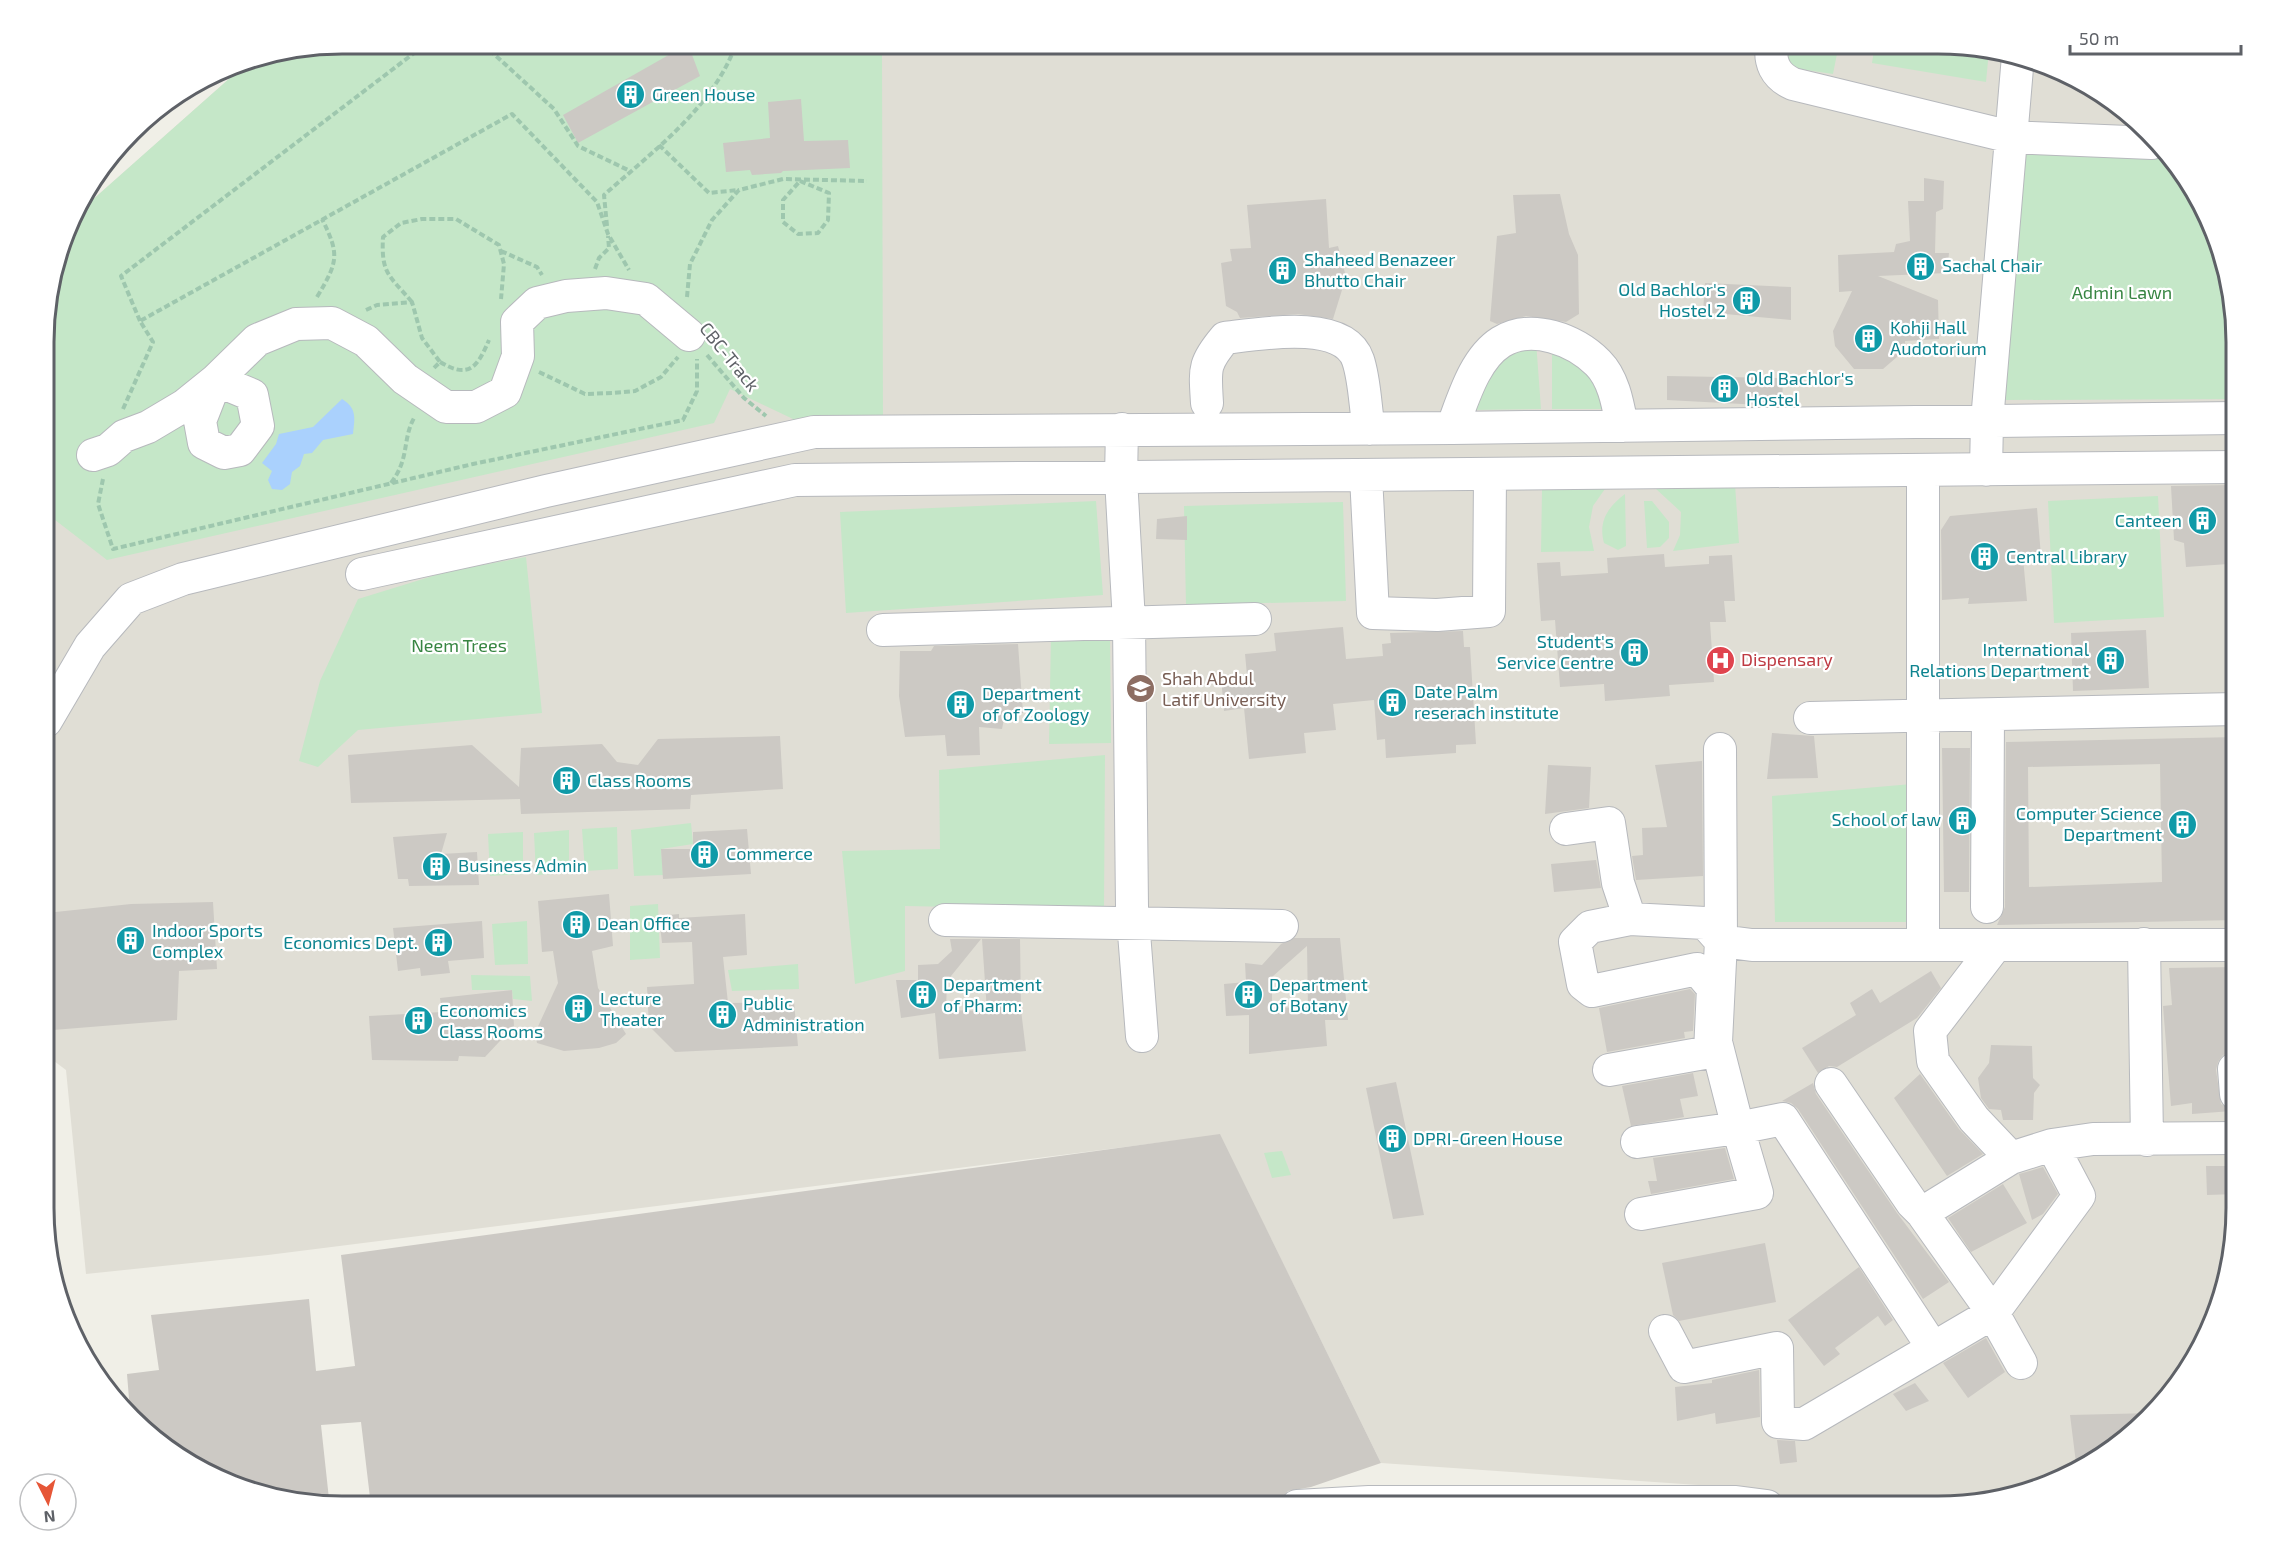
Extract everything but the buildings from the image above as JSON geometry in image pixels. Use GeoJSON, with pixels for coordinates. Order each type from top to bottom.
{"type":"FeatureCollection","features":[{"type":"Feature","properties":{"kind":"street"},"geometry":{"type":"LineString","coordinates":[[1771,54],[1776,71],[1783,80],[1792,84],[2011,137],[2145,142]]}},
{"type":"Feature","properties":{"kind":"street"},"geometry":{"type":"LineString","coordinates":[[1986,470],[1987,421],[2017,65]]}},
{"type":"Feature","properties":{"kind":"street"},"geometry":{"type":"LineString","coordinates":[[93,455],[108,450],[124,436],[148,428],[184,405],[216,380],[257,340],[296,324],[332,323],[366,341],[421,390],[446,407],[476,407],[505,392],[518,356],[517,322],[537,303],[571,296],[606,293],[646,300],[689,335]]}},
{"type":"Feature","properties":{"kind":"street"},"geometry":{"type":"LineString","coordinates":[[1207,403],[1205,374],[1208,358],[1225,338],[1310,332],[1341,340],[1352,349],[1358,359],[1369,429]]}},
{"type":"Feature","properties":{"kind":"street"},"geometry":{"type":"LineString","coordinates":[[1452,428],[1479,365],[1501,342],[1536,334],[1552,335],[1569,342],[1599,363],[1615,393],[1622,426]]}},
{"type":"Feature","properties":{"kind":"street"},"geometry":{"type":"LineString","coordinates":[[54,707],[90,646],[131,599],[183,579],[546,491],[814,432],[1369,429],[2226,418]]}},
{"type":"Feature","properties":{"kind":"street"},"geometry":{"type":"LineString","coordinates":[[1122,429],[1121,478],[1129,622],[1134,925],[1142,1036]]}},
{"type":"Feature","properties":{"kind":"street"},"geometry":{"type":"LineString","coordinates":[[362,574],[795,480],[2226,467]]}},
{"type":"Feature","properties":{"kind":"street"},"geometry":{"type":"LineString","coordinates":[[1923,470],[1923,945]]}},
{"type":"Feature","properties":{"kind":"street"},"geometry":{"type":"LineString","coordinates":[[1366,476],[1373,613],[1437,615],[1489,611],[1490,475]]}},
{"type":"Feature","properties":{"kind":"street"},"geometry":{"type":"LineString","coordinates":[[546,491],[554,532]]}},
{"type":"Feature","properties":{"kind":"street"},"geometry":{"type":"LineString","coordinates":[[883,630],[1255,619]]}},
{"type":"Feature","properties":{"kind":"street"},"geometry":{"type":"LineString","coordinates":[[1810,718],[2226,709]]}},
{"type":"Feature","properties":{"kind":"street"},"geometry":{"type":"LineString","coordinates":[[1987,907],[1988,715]]}},
{"type":"Feature","properties":{"kind":"street"},"geometry":{"type":"LineString","coordinates":[[1641,1214],[1757,1193],[1716,1042],[1721,941],[1720,749]]}},
{"type":"Feature","properties":{"kind":"street"},"geometry":{"type":"LineString","coordinates":[[1566,830],[1609,824],[1618,883],[1630,919]]}},
{"type":"Feature","properties":{"kind":"street"},"geometry":{"type":"LineString","coordinates":[[1609,1070],[1710,1052],[1713,988],[1697,969],[1592,991],[1583,984],[1575,942],[1590,927],[1630,919],[1705,923],[1721,941],[1752,945],[2226,945]]}},
{"type":"Feature","properties":{"kind":"street"},"geometry":{"type":"LineString","coordinates":[[945,920],[1282,926]]}},
{"type":"Feature","properties":{"kind":"street"},"geometry":{"type":"LineString","coordinates":[[2144,944],[2147,1140]]}},
{"type":"Feature","properties":{"kind":"street"},"geometry":{"type":"LineString","coordinates":[[1996,945],[1930,1031],[1933,1061],[1974,1119],[2011,1158]]}},
{"type":"Feature","properties":{"kind":"street"},"geometry":{"type":"LineString","coordinates":[[1831,1084],[1911,1203],[1922,1213],[1993,1313],[2021,1363]]}},
{"type":"Feature","properties":{"kind":"street"},"geometry":{"type":"LineString","coordinates":[[1637,1142],[1738,1128],[1783,1119],[1933,1348]]}},
{"type":"Feature","properties":{"kind":"street"},"geometry":{"type":"LineString","coordinates":[[1922,1213],[2011,1158],[2052,1145],[2093,1139],[2226,1138]]}},
{"type":"Feature","properties":{"kind":"street"},"geometry":{"type":"LineString","coordinates":[[1665,1331],[1684,1366],[1777,1348],[1778,1422],[1804,1424],[1993,1313],[2079,1196],[2052,1145]]}},
{"type":"Feature","properties":{"kind":"path"},"geometry":{"type":"LineString","coordinates":[[140,321],[121,276],[413,54]]}},
{"type":"Feature","properties":{"kind":"path"},"geometry":{"type":"LineString","coordinates":[[494,54],[554,109],[578,146],[630,171]]}},
{"type":"Feature","properties":{"kind":"path"},"geometry":{"type":"LineString","coordinates":[[501,251],[537,267],[571,296],[609,248],[604,195],[708,97],[727,69],[732,54]]}},
{"type":"Feature","properties":{"kind":"path"},"geometry":{"type":"LineString","coordinates":[[659,145],[709,193],[739,190],[783,178],[867,182]]}},
{"type":"Feature","properties":{"kind":"path"},"geometry":{"type":"LineString","coordinates":[[800,180],[829,194],[828,220],[818,233],[798,234],[783,222],[783,200],[800,180]]}},
{"type":"Feature","properties":{"kind":"path","name":"CBC-Track"},"geometry":{"type":"LineString","coordinates":[[739,190],[712,220],[690,264],[685,316],[689,335],[744,398],[770,420]]}},
{"type":"Feature","properties":{"kind":"path"},"geometry":{"type":"LineString","coordinates":[[296,324],[329,278],[336,252],[333,239],[322,219]]}},
{"type":"Feature","properties":{"kind":"path"},"geometry":{"type":"LineString","coordinates":[[493,329],[482,358],[474,368],[464,371],[452,369],[440,362],[422,338],[412,302],[388,276],[382,260],[383,237],[401,223],[422,219],[456,219],[499,244],[504,264],[499,306]]}},
{"type":"Feature","properties":{"kind":"path"},"geometry":{"type":"LineString","coordinates":[[360,313],[377,305],[412,302]]}},
{"type":"Feature","properties":{"kind":"path"},"geometry":{"type":"LineString","coordinates":[[518,356],[548,377],[585,394],[635,391],[662,377],[677,360],[689,335]]}},
{"type":"Feature","properties":{"kind":"path"},"geometry":{"type":"LineString","coordinates":[[391,483],[402,468],[410,425],[421,390],[440,362]]}},
{"type":"Feature","properties":{"kind":"shaded area","name":"Shah Abdul Latif University"},"geometry":{"type":"Polygon","coordinates":[[[342,54],[1938,54],[1975,56],[2012,64],[2048,76],[2082,93],[2113,114],[2142,138],[2177,182],[2196,215],[2211,250],[2224,305],[2226,342],[2226,1208],[2224,1245],[2216,1282],[2204,1318],[2187,1352],[2166,1383],[2142,1412],[2098,1447],[2065,1466],[2030,1481],[1975,1494],[1769,1496],[1698,1485],[1381,1463],[1220,1135],[268,1255],[86,1274],[66,1070],[54,1061],[54,342],[56,305],[64,268],[76,232],[92,201],[232,76],[268,64],[305,56],[342,54]]]}},
{"type":"Feature","properties":{"kind":"green space"},"geometry":{"type":"Polygon","coordinates":[[[342,54],[882,54],[883,423],[812,428],[730,389],[714,423],[107,560],[54,519],[56,305],[69,250],[92,201],[232,76],[268,64],[305,56],[342,54]]]}},
{"type":"Feature","properties":{"kind":"green space"},"geometry":{"type":"Polygon","coordinates":[[[1784,54],[1837,54],[1833,74],[1786,67],[1784,54]]]}},
{"type":"Feature","properties":{"kind":"green space"},"geometry":{"type":"Polygon","coordinates":[[[1873,54],[1938,54],[1988,59],[1986,82],[1872,63],[1873,54]]]}},
{"type":"Feature","properties":{"kind":"green space","name":"Admin Lawn"},"geometry":{"type":"Polygon","coordinates":[[[2025,147],[2151,149],[2187,198],[2211,250],[2224,305],[2226,399],[2005,400],[2025,147]]]}},
{"type":"Feature","properties":{"kind":"green space"},"geometry":{"type":"Polygon","coordinates":[[[1552,335],[1599,363],[1613,409],[1552,409],[1552,335]]]}},
{"type":"Feature","properties":{"kind":"green space"},"geometry":{"type":"Polygon","coordinates":[[[1536,341],[1541,409],[1470,410],[1501,342],[1536,341]]]}},
{"type":"Feature","properties":{"kind":"green space"},"geometry":{"type":"Polygon","coordinates":[[[1735,484],[1739,543],[1673,551],[1680,535],[1681,512],[1655,488],[1735,484]]]}},
{"type":"Feature","properties":{"kind":"green space"},"geometry":{"type":"Polygon","coordinates":[[[1607,486],[1593,506],[1589,527],[1594,551],[1541,552],[1542,490],[1607,486]]]}},
{"type":"Feature","properties":{"kind":"green space"},"geometry":{"type":"Polygon","coordinates":[[[1625,494],[1626,546],[1618,550],[1604,543],[1602,528],[1609,509],[1625,494]]]}},
{"type":"Feature","properties":{"kind":"green space"},"geometry":{"type":"Polygon","coordinates":[[[2158,496],[2164,617],[2054,623],[2048,501],[2158,496]]]}},
{"type":"Feature","properties":{"kind":"green space"},"geometry":{"type":"Polygon","coordinates":[[[1096,501],[1103,595],[846,613],[840,512],[1096,501]]]}},
{"type":"Feature","properties":{"kind":"green space"},"geometry":{"type":"Polygon","coordinates":[[[1644,501],[1652,501],[1669,522],[1669,538],[1660,547],[1647,548],[1644,501]]]}},
{"type":"Feature","properties":{"kind":"green space"},"geometry":{"type":"Polygon","coordinates":[[[1343,502],[1346,601],[1186,605],[1184,506],[1343,502]]]}},
{"type":"Feature","properties":{"kind":"green space","name":"Neem Trees"},"geometry":{"type":"Polygon","coordinates":[[[526,557],[542,713],[358,730],[318,767],[299,761],[320,681],[358,599],[449,571],[526,557]]]}},
{"type":"Feature","properties":{"kind":"green space"},"geometry":{"type":"Polygon","coordinates":[[[1051,634],[1110,638],[1111,743],[1049,744],[1051,634]]]}},
{"type":"Feature","properties":{"kind":"green space"},"geometry":{"type":"Polygon","coordinates":[[[1105,755],[1104,910],[905,906],[905,971],[855,984],[842,851],[940,849],[939,770],[1105,755]]]}},
{"type":"Feature","properties":{"kind":"green space"},"geometry":{"type":"Polygon","coordinates":[[[1912,784],[1917,922],[1775,922],[1772,796],[1912,784]]]}},
{"type":"Feature","properties":{"kind":"green space"},"geometry":{"type":"Polygon","coordinates":[[[691,823],[693,844],[661,849],[663,875],[634,876],[631,830],[691,823]]]}},
{"type":"Feature","properties":{"kind":"green space"},"geometry":{"type":"Polygon","coordinates":[[[617,827],[618,869],[585,871],[582,829],[617,827]]]}},
{"type":"Feature","properties":{"kind":"green space"},"geometry":{"type":"Polygon","coordinates":[[[569,830],[569,873],[536,875],[534,833],[569,830]]]}},
{"type":"Feature","properties":{"kind":"green space"},"geometry":{"type":"Polygon","coordinates":[[[523,832],[523,874],[490,876],[488,834],[523,832]]]}},
{"type":"Feature","properties":{"kind":"green space"},"geometry":{"type":"Polygon","coordinates":[[[658,904],[660,958],[630,960],[630,906],[658,904]]]}},
{"type":"Feature","properties":{"kind":"green space"},"geometry":{"type":"Polygon","coordinates":[[[527,921],[528,964],[495,965],[492,924],[527,921]]]}},
{"type":"Feature","properties":{"kind":"green space"},"geometry":{"type":"Polygon","coordinates":[[[798,964],[799,989],[732,991],[728,970],[798,964]]]}},
{"type":"Feature","properties":{"kind":"green space"},"geometry":{"type":"Polygon","coordinates":[[[471,975],[530,976],[532,1001],[513,999],[512,990],[472,990],[471,975]]]}},
{"type":"Feature","properties":{"kind":"green space"},"geometry":{"type":"Polygon","coordinates":[[[1282,1151],[1291,1175],[1272,1178],[1264,1153],[1282,1151]]]}},
{"type":"Feature","properties":{"kind":"water"},"geometry":{"type":"Polygon","coordinates":[[[342,399],[353,410],[353,434],[323,440],[312,453],[304,454],[300,466],[292,472],[290,484],[282,490],[272,489],[268,480],[272,471],[262,463],[276,444],[279,434],[313,427],[342,399]]]}},
{"type":"Feature","properties":{"kind":"place","name":"Green House"},"geometry":{"type":"Point","coordinates":[631,95]}},
{"type":"Feature","properties":{"kind":"place","name":"Sachal Chair"},"geometry":{"type":"Point","coordinates":[1921,266]}},
{"type":"Feature","properties":{"kind":"place","name":"Shaheed Benazeer Bhutto Chair"},"geometry":{"type":"Point","coordinates":[1283,270]}},
{"type":"Feature","properties":{"kind":"place","name":"Old Bachlor's Hostel 2"},"geometry":{"type":"Point","coordinates":[1747,300]}},
{"type":"Feature","properties":{"kind":"place","name":"Kohji Hall Audotorium"},"geometry":{"type":"Point","coordinates":[1869,338]}},
{"type":"Feature","properties":{"kind":"place","name":"Old Bachlor's Hostel"},"geometry":{"type":"Point","coordinates":[1725,389]}},
{"type":"Feature","properties":{"kind":"place","name":"Canteen"},"geometry":{"type":"Point","coordinates":[2203,521]}},
{"type":"Feature","properties":{"kind":"place","name":"Central Library"},"geometry":{"type":"Point","coordinates":[1985,557]}},
{"type":"Feature","properties":{"kind":"place","name":"Student's Service Centre"},"geometry":{"type":"Point","coordinates":[1635,652]}},
{"type":"Feature","properties":{"kind":"place","name":"Dispensary"},"geometry":{"type":"Point","coordinates":[1720,660]}},
{"type":"Feature","properties":{"kind":"place","name":"International Relations Department"},"geometry":{"type":"Point","coordinates":[2110,660]}},
{"type":"Feature","properties":{"kind":"place","name":"Shah Abdul Latif University"},"geometry":{"type":"Point","coordinates":[1141,689]}},
{"type":"Feature","properties":{"kind":"place","name":"Date Palm reserach institute"},"geometry":{"type":"Point","coordinates":[1393,702]}},
{"type":"Feature","properties":{"kind":"place","name":"Department of of Zoology"},"geometry":{"type":"Point","coordinates":[961,704]}},
{"type":"Feature","properties":{"kind":"place","name":"Class Rooms"},"geometry":{"type":"Point","coordinates":[566,781]}},
{"type":"Feature","properties":{"kind":"place","name":"School of law"},"geometry":{"type":"Point","coordinates":[1962,820]}},
{"type":"Feature","properties":{"kind":"place","name":"Computer Science Department"},"geometry":{"type":"Point","coordinates":[2183,824]}},
{"type":"Feature","properties":{"kind":"place","name":"Commerce"},"geometry":{"type":"Point","coordinates":[705,854]}},
{"type":"Feature","properties":{"kind":"place","name":"Business Admin"},"geometry":{"type":"Point","coordinates":[437,866]}},
{"type":"Feature","properties":{"kind":"place","name":"Dean Office"},"geometry":{"type":"Point","coordinates":[576,924]}},
{"type":"Feature","properties":{"kind":"place","name":"Indoor Sports Complex"},"geometry":{"type":"Point","coordinates":[131,941]}},
{"type":"Feature","properties":{"kind":"place","name":"Economics Dept."},"geometry":{"type":"Point","coordinates":[439,943]}},
{"type":"Feature","properties":{"kind":"place","name":"Department of Pharm:"},"geometry":{"type":"Point","coordinates":[922,995]}},
{"type":"Feature","properties":{"kind":"place","name":"Department of Botany"},"geometry":{"type":"Point","coordinates":[1248,995]}},
{"type":"Feature","properties":{"kind":"place","name":"Lecture Theater"},"geometry":{"type":"Point","coordinates":[579,1009]}},
{"type":"Feature","properties":{"kind":"place","name":"Public Administration"},"geometry":{"type":"Point","coordinates":[722,1014]}},
{"type":"Feature","properties":{"kind":"place","name":"Economics Class Rooms"},"geometry":{"type":"Point","coordinates":[418,1021]}},
{"type":"Feature","properties":{"kind":"place","name":"DPRI-Green House"},"geometry":{"type":"Point","coordinates":[1392,1139]}}]}
